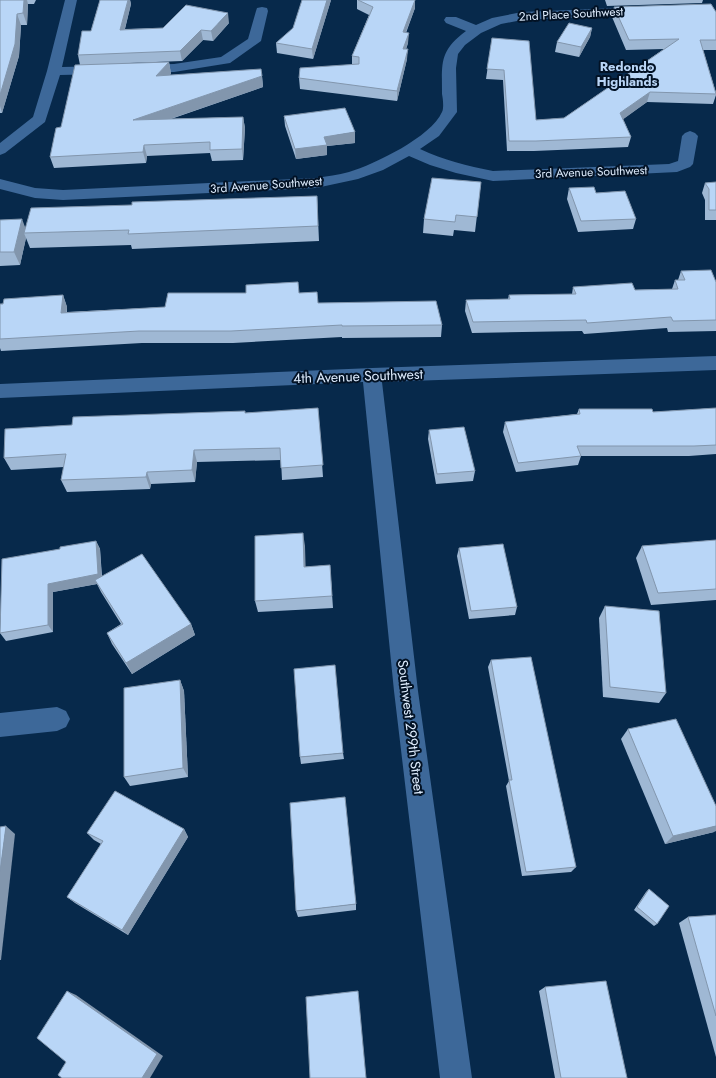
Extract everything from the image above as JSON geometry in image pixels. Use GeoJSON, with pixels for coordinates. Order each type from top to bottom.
{"type":"FeatureCollection","features":[{"type":"Feature","properties":{"kind":"street"},"geometry":{"type":"LineString","coordinates":[[0,150],[40,119],[54,71],[71,0]]}},
{"type":"Feature","properties":{"kind":"street","name":"2nd Place Southwest"},"geometry":{"type":"LineString","coordinates":[[409,150],[434,133],[450,112],[449,68],[451,54],[460,42],[476,30],[497,21],[522,16],[654,10]]}},
{"type":"Feature","properties":{"kind":"street"},"geometry":{"type":"LineString","coordinates":[[54,71],[174,68],[225,60],[254,41],[262,11]]}},
{"type":"Feature","properties":{"kind":"street"},"geometry":{"type":"LineString","coordinates":[[451,20],[476,30]]}},
{"type":"Feature","properties":{"kind":"street","name":"3rd Avenue Southwest"},"geometry":{"type":"LineString","coordinates":[[0,184],[35,193],[63,195],[316,183],[352,176],[377,167],[409,150],[435,162],[462,170],[493,176],[671,168],[685,164],[690,136]]}},
{"type":"Feature","properties":{"kind":"street","name":"4th Avenue Southwest"},"geometry":{"type":"LineString","coordinates":[[0,391],[372,375],[716,363]]}},
{"type":"Feature","properties":{"kind":"street","name":"Southwest 299th Street"},"geometry":{"type":"LineString","coordinates":[[372,375],[406,691],[456,1078]]}},
{"type":"Feature","properties":{"kind":"street"},"geometry":{"type":"LineString","coordinates":[[0,725],[57,719]]}},
{"type":"Feature","properties":{"kind":"building"},"geometry":{"type":"Polygon","coordinates":[[[0,0],[24,0],[23,13],[17,14],[15,44],[0,95],[0,0]]]}},
{"type":"Feature","properties":{"kind":"building"},"geometry":{"type":"Polygon","coordinates":[[[100,0],[128,0],[120,30],[163,28],[186,5],[228,13],[211,31],[201,30],[180,51],[78,55],[82,31],[91,31],[100,0]]]}},
{"type":"Feature","properties":{"kind":"building"},"geometry":{"type":"Polygon","coordinates":[[[302,0],[327,0],[312,49],[276,43],[293,28],[302,0]]]}},
{"type":"Feature","properties":{"kind":"building"},"geometry":{"type":"Polygon","coordinates":[[[358,0],[415,0],[403,32],[409,33],[403,49],[408,49],[397,91],[299,78],[300,68],[359,64],[359,57],[352,56],[373,7],[358,0]]]}},
{"type":"Feature","properties":{"kind":"building"},"geometry":{"type":"Polygon","coordinates":[[[711,4],[716,12],[716,40],[700,40],[716,94],[650,92],[620,113],[631,137],[509,141],[504,70],[487,69],[492,38],[529,41],[536,120],[564,118],[679,39],[629,40],[614,7],[711,4]]]}},
{"type":"Feature","properties":{"kind":"building"},"geometry":{"type":"Polygon","coordinates":[[[569,23],[592,28],[581,47],[557,42],[569,23]]]}},
{"type":"Feature","properties":{"kind":"building"},"geometry":{"type":"Polygon","coordinates":[[[169,62],[156,76],[261,69],[262,76],[133,120],[243,117],[242,149],[210,150],[210,142],[144,145],[143,152],[50,157],[56,128],[61,127],[75,65],[169,62]]]}},
{"type":"Feature","properties":{"kind":"building"},"geometry":{"type":"Polygon","coordinates":[[[345,108],[355,132],[324,137],[327,145],[295,149],[284,116],[345,108]]]}},
{"type":"Feature","properties":{"kind":"building"},"geometry":{"type":"Polygon","coordinates":[[[432,178],[481,182],[477,217],[456,215],[455,222],[424,219],[432,178]]]}},
{"type":"Feature","properties":{"kind":"building"},"geometry":{"type":"Polygon","coordinates":[[[716,182],[716,210],[709,210],[709,189],[705,183],[716,182]]]}},
{"type":"Feature","properties":{"kind":"building"},"geometry":{"type":"Polygon","coordinates":[[[594,187],[596,193],[625,191],[636,219],[581,221],[569,188],[594,187]]]}},
{"type":"Feature","properties":{"kind":"building"},"geometry":{"type":"Polygon","coordinates":[[[317,196],[318,226],[128,234],[129,230],[24,233],[31,208],[132,205],[132,202],[317,196]]]}},
{"type":"Feature","properties":{"kind":"building"},"geometry":{"type":"Polygon","coordinates":[[[22,219],[14,252],[0,252],[0,220],[22,219]]]}},
{"type":"Feature","properties":{"kind":"building"},"geometry":{"type":"Polygon","coordinates":[[[711,270],[716,282],[716,320],[673,321],[671,317],[587,323],[586,320],[473,322],[466,300],[510,299],[509,295],[576,294],[573,287],[632,283],[635,290],[678,289],[675,280],[685,280],[681,271],[711,270]]]}},
{"type":"Feature","properties":{"kind":"building"},"geometry":{"type":"Polygon","coordinates":[[[298,282],[299,293],[317,292],[318,303],[436,301],[442,325],[342,325],[231,331],[139,331],[0,339],[0,304],[3,304],[4,299],[63,295],[61,313],[165,307],[168,293],[246,293],[246,285],[298,282]]]}},
{"type":"Feature","properties":{"kind":"building"},"geometry":{"type":"Polygon","coordinates":[[[318,408],[323,465],[281,468],[280,448],[194,450],[192,470],[147,472],[146,477],[61,480],[66,454],[4,458],[5,429],[72,425],[73,417],[245,411],[245,413],[318,408]]]}},
{"type":"Feature","properties":{"kind":"building"},"geometry":{"type":"Polygon","coordinates":[[[716,408],[716,445],[577,446],[581,456],[518,463],[505,422],[580,414],[579,409],[652,409],[653,412],[716,408]]]}},
{"type":"Feature","properties":{"kind":"building"},"geometry":{"type":"Polygon","coordinates":[[[464,427],[475,471],[437,474],[429,430],[464,427]]]}},
{"type":"Feature","properties":{"kind":"building"},"geometry":{"type":"Polygon","coordinates":[[[303,533],[304,567],[330,565],[332,596],[255,601],[255,536],[303,533]]]}},
{"type":"Feature","properties":{"kind":"building"},"geometry":{"type":"Polygon","coordinates":[[[716,540],[716,589],[658,593],[642,546],[716,540]]]}},
{"type":"Feature","properties":{"kind":"building"},"geometry":{"type":"Polygon","coordinates":[[[96,541],[98,574],[48,584],[48,625],[0,633],[2,559],[96,541]]]}},
{"type":"Feature","properties":{"kind":"building"},"geometry":{"type":"Polygon","coordinates":[[[503,544],[517,607],[471,611],[459,548],[503,544]]]}},
{"type":"Feature","properties":{"kind":"building"},"geometry":{"type":"Polygon","coordinates":[[[142,554],[191,624],[126,663],[107,633],[123,624],[95,580],[142,554]]]}},
{"type":"Feature","properties":{"kind":"building"},"geometry":{"type":"Polygon","coordinates":[[[605,606],[659,611],[666,693],[610,687],[605,606]]]}},
{"type":"Feature","properties":{"kind":"building"},"geometry":{"type":"Polygon","coordinates":[[[531,657],[576,867],[526,872],[509,780],[512,780],[491,660],[531,657]]]}},
{"type":"Feature","properties":{"kind":"building"},"geometry":{"type":"Polygon","coordinates":[[[335,665],[343,753],[300,757],[294,669],[335,665]]]}},
{"type":"Feature","properties":{"kind":"building"},"geometry":{"type":"Polygon","coordinates":[[[180,680],[183,768],[124,777],[124,688],[180,680]]]}},
{"type":"Feature","properties":{"kind":"building"},"geometry":{"type":"Polygon","coordinates":[[[676,719],[716,806],[716,826],[673,836],[628,729],[676,719]]]}},
{"type":"Feature","properties":{"kind":"building"},"geometry":{"type":"Polygon","coordinates":[[[115,791],[184,829],[122,930],[67,897],[103,841],[87,833],[115,791]]]}},
{"type":"Feature","properties":{"kind":"building"},"geometry":{"type":"Polygon","coordinates":[[[345,797],[356,904],[296,911],[290,803],[345,797]]]}},
{"type":"Feature","properties":{"kind":"building"},"geometry":{"type":"Polygon","coordinates":[[[6,826],[0,872],[0,827],[6,826]]]}},
{"type":"Feature","properties":{"kind":"building"},"geometry":{"type":"Polygon","coordinates":[[[649,889],[669,906],[657,924],[637,907],[649,889]]]}},
{"type":"Feature","properties":{"kind":"building"},"geometry":{"type":"Polygon","coordinates":[[[716,915],[716,1016],[688,917],[716,915]]]}},
{"type":"Feature","properties":{"kind":"building"},"geometry":{"type":"Polygon","coordinates":[[[606,981],[627,1078],[561,1078],[545,987],[606,981]]]}},
{"type":"Feature","properties":{"kind":"building"},"geometry":{"type":"Polygon","coordinates":[[[67,991],[157,1054],[142,1078],[62,1078],[58,1075],[66,1062],[37,1038],[67,991]]]}},
{"type":"Feature","properties":{"kind":"building"},"geometry":{"type":"Polygon","coordinates":[[[358,991],[366,1078],[310,1078],[306,997],[358,991]]]}},
{"type":"Feature","properties":{"kind":"district","name":"Redondo Highlands"},"geometry":{"type":"Point","coordinates":[627,74]}}]}
